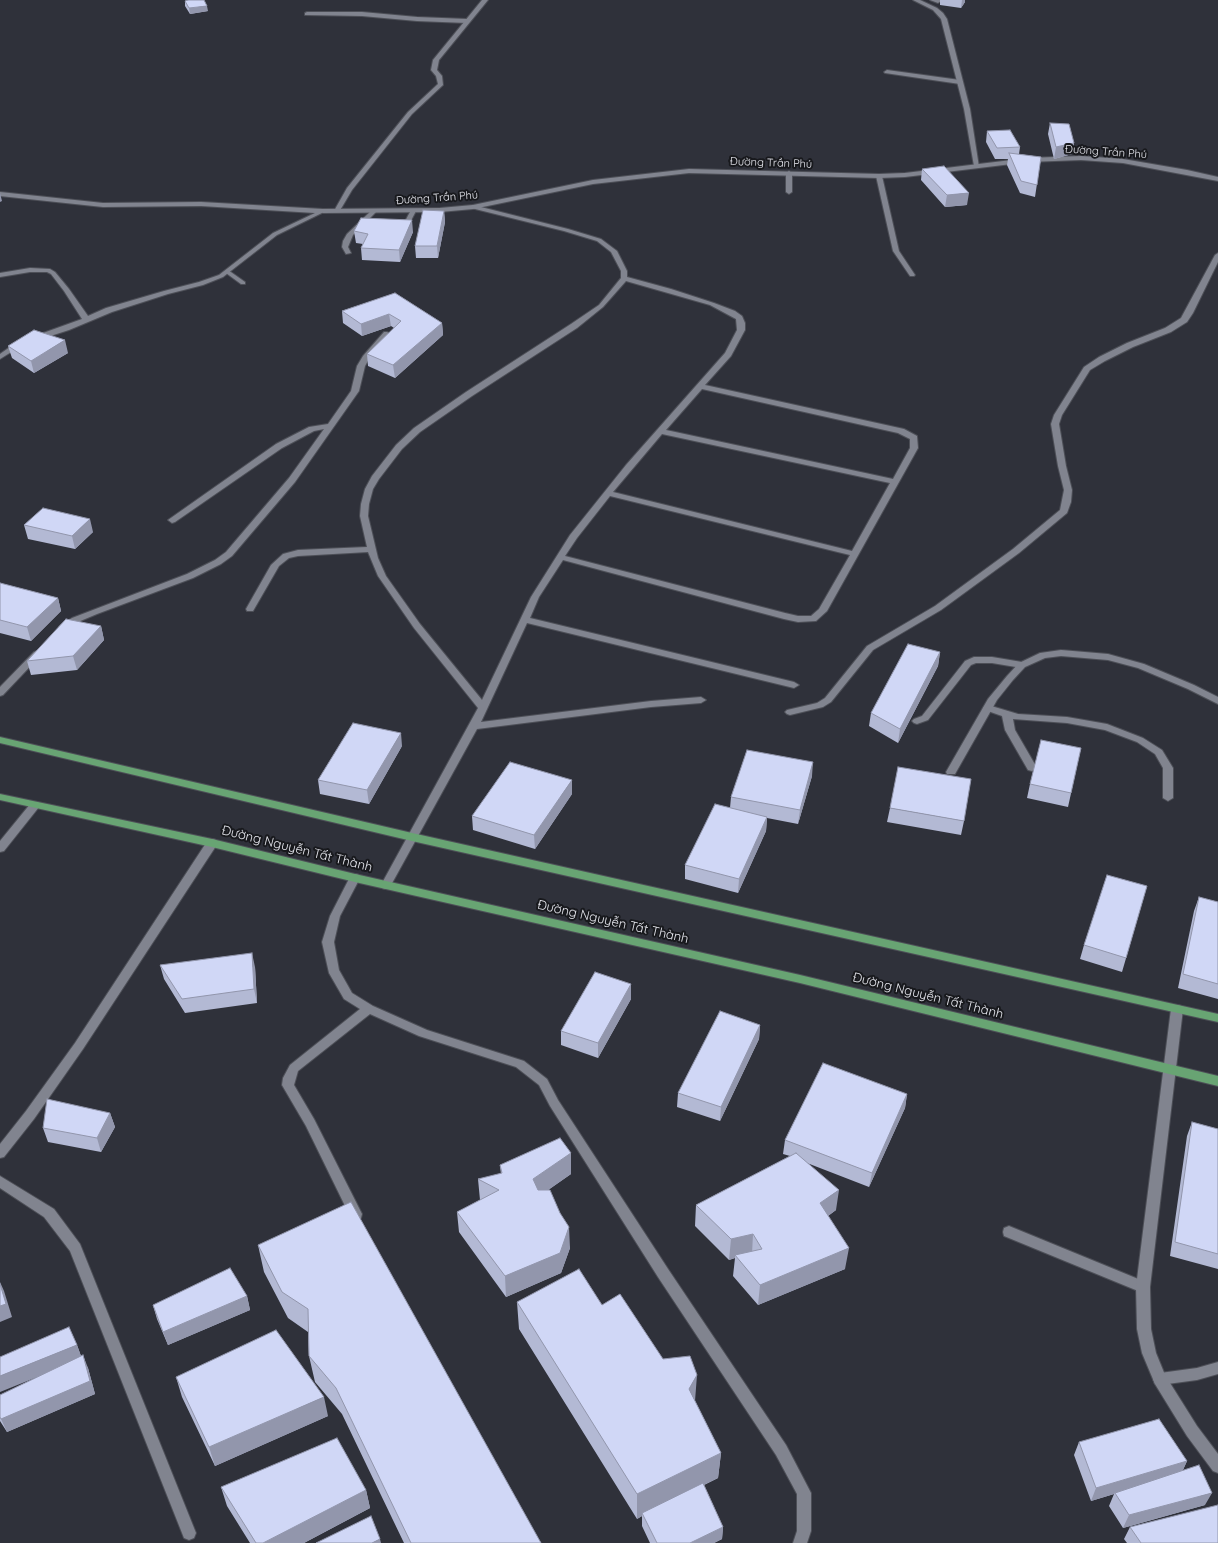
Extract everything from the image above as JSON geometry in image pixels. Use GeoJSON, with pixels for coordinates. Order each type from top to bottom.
{"type":"FeatureCollection","features":[{"type":"Feature","properties":{"kind":"main road"},"geometry":{"type":"LineString","coordinates":[[0,740],[412,837],[1218,1018]]}},
{"type":"Feature","properties":{"kind":"main road","name":"Đường Nguyễn Tất Thành"},"geometry":{"type":"LineString","coordinates":[[0,797],[212,843],[355,878],[800,979],[1218,1081]]}},
{"type":"Feature","properties":{"kind":"street"},"geometry":{"type":"LineString","coordinates":[[337,211],[349,189],[421,101],[441,84],[439,76],[434,70],[436,60],[485,0]]}},
{"type":"Feature","properties":{"kind":"street"},"geometry":{"type":"LineString","coordinates":[[916,0],[941,14],[944,19],[967,112],[977,166]]}},
{"type":"Feature","properties":{"kind":"street"},"geometry":{"type":"LineString","coordinates":[[422,12],[438,19]]}},
{"type":"Feature","properties":{"kind":"street"},"geometry":{"type":"LineString","coordinates":[[307,14],[362,14],[417,19],[467,21]]}},
{"type":"Feature","properties":{"kind":"street"},"geometry":{"type":"LineString","coordinates":[[887,72],[960,82]]}},
{"type":"Feature","properties":{"kind":"street","name":"Đường Trần Phú"},"geometry":{"type":"LineString","coordinates":[[0,194],[103,205],[202,204],[323,211],[414,211],[473,207],[593,182],[667,173],[697,171],[879,176],[905,175],[1028,160],[1058,158],[1103,159],[1153,166],[1218,179]]}},
{"type":"Feature","properties":{"kind":"street"},"geometry":{"type":"LineString","coordinates":[[789,173],[790,192]]}},
{"type":"Feature","properties":{"kind":"street"},"geometry":{"type":"LineString","coordinates":[[879,176],[894,247],[912,275]]}},
{"type":"Feature","properties":{"kind":"street"},"geometry":{"type":"LineString","coordinates":[[473,207],[566,230],[599,240],[614,251],[624,271],[624,278],[612,294],[595,311],[417,430],[399,447],[375,478],[365,504],[364,516],[372,549],[382,576],[398,601],[483,708]]}},
{"type":"Feature","properties":{"kind":"street"},"geometry":{"type":"LineString","coordinates":[[0,357],[13,347],[66,328],[109,310],[166,292],[201,284],[228,272],[268,238],[323,211]]}},
{"type":"Feature","properties":{"kind":"street"},"geometry":{"type":"LineString","coordinates":[[348,253],[346,241],[350,234],[374,211]]}},
{"type":"Feature","properties":{"kind":"street"},"geometry":{"type":"LineString","coordinates":[[404,229],[414,211]]}},
{"type":"Feature","properties":{"kind":"street"},"geometry":{"type":"LineString","coordinates":[[790,712],[820,705],[828,700],[870,648],[938,608],[1016,551],[1064,511],[1067,502],[1068,490],[1062,466],[1055,424],[1058,415],[1087,369],[1130,344],[1168,330],[1184,320],[1218,255]]}},
{"type":"Feature","properties":{"kind":"street"},"geometry":{"type":"LineString","coordinates":[[0,275],[30,270],[48,270],[53,273],[67,290],[86,319]]}},
{"type":"Feature","properties":{"kind":"street"},"geometry":{"type":"LineString","coordinates":[[228,272],[243,283]]}},
{"type":"Feature","properties":{"kind":"street"},"geometry":{"type":"LineString","coordinates":[[386,885],[474,726],[535,597],[560,557],[573,537],[660,431],[728,354],[740,330],[741,323],[739,318],[732,313],[712,304],[669,290],[624,278]]}},
{"type":"Feature","properties":{"kind":"street"},"geometry":{"type":"LineString","coordinates":[[58,630],[81,617],[190,576],[218,562],[229,554],[292,480],[355,391],[361,366],[367,356],[387,334]]}},
{"type":"Feature","properties":{"kind":"street"},"geometry":{"type":"LineString","coordinates":[[560,557],[798,619],[813,619],[824,611],[914,448],[914,438],[901,431],[700,386]]}},
{"type":"Feature","properties":{"kind":"street"},"geometry":{"type":"LineString","coordinates":[[172,520],[279,446],[312,429],[330,426]]}},
{"type":"Feature","properties":{"kind":"street"},"geometry":{"type":"LineString","coordinates":[[660,431],[895,482]]}},
{"type":"Feature","properties":{"kind":"street"},"geometry":{"type":"LineString","coordinates":[[608,494],[855,554]]}},
{"type":"Feature","properties":{"kind":"street"},"geometry":{"type":"LineString","coordinates":[[250,609],[275,565],[286,556],[298,553],[372,549]]}},
{"type":"Feature","properties":{"kind":"street"},"geometry":{"type":"LineString","coordinates":[[524,619],[794,685]]}},
{"type":"Feature","properties":{"kind":"street"},"geometry":{"type":"LineString","coordinates":[[0,693],[44,645]]}},
{"type":"Feature","properties":{"kind":"street"},"geometry":{"type":"LineString","coordinates":[[951,772],[988,708],[1010,678],[1022,665],[1043,655],[1061,653],[1108,657],[1141,666],[1191,687],[1218,701]]}},
{"type":"Feature","properties":{"kind":"street"},"geometry":{"type":"LineString","coordinates":[[917,721],[925,718],[968,663],[974,660],[992,660],[1022,665]]}},
{"type":"Feature","properties":{"kind":"street"},"geometry":{"type":"LineString","coordinates":[[474,726],[651,704],[701,700]]}},
{"type":"Feature","properties":{"kind":"street"},"geometry":{"type":"LineString","coordinates":[[988,708],[1018,716],[1087,723],[1107,727],[1140,740],[1159,752],[1168,768],[1168,798]]}},
{"type":"Feature","properties":{"kind":"street"},"geometry":{"type":"LineString","coordinates":[[1007,714],[1010,730],[1032,768]]}},
{"type":"Feature","properties":{"kind":"street"},"geometry":{"type":"LineString","coordinates":[[0,848],[35,805]]}},
{"type":"Feature","properties":{"kind":"street"},"geometry":{"type":"LineString","coordinates":[[0,1153],[30,1115],[79,1046],[212,843]]}},
{"type":"Feature","properties":{"kind":"street"},"geometry":{"type":"LineString","coordinates":[[355,878],[336,916],[328,942],[333,970],[348,996],[369,1009],[423,1033],[520,1064],[543,1082],[554,1103],[780,1450],[804,1493],[804,1531],[800,1543]]}},
{"type":"Feature","properties":{"kind":"street"},"geometry":{"type":"LineString","coordinates":[[363,1228],[310,1123],[288,1085],[289,1078],[294,1068],[369,1009]]}},
{"type":"Feature","properties":{"kind":"street"},"geometry":{"type":"LineString","coordinates":[[1177,1009],[1143,1287],[1144,1329],[1149,1353],[1160,1379],[1192,1431],[1218,1466]]}},
{"type":"Feature","properties":{"kind":"street"},"geometry":{"type":"LineString","coordinates":[[0,1181],[49,1213],[76,1248],[189,1533]]}},
{"type":"Feature","properties":{"kind":"street"},"geometry":{"type":"LineString","coordinates":[[1009,1232],[1143,1287]]}},
{"type":"Feature","properties":{"kind":"street"},"geometry":{"type":"LineString","coordinates":[[1160,1379],[1197,1374],[1218,1368]]}},
{"type":"Feature","properties":{"kind":"building"},"geometry":{"type":"Polygon","coordinates":[[[204,0],[207,6],[189,8],[185,1],[204,0]]]}},
{"type":"Feature","properties":{"kind":"building"},"geometry":{"type":"Polygon","coordinates":[[[1050,123],[1069,124],[1074,143],[1056,147],[1050,123]]]}},
{"type":"Feature","properties":{"kind":"building"},"geometry":{"type":"Polygon","coordinates":[[[1010,130],[1020,147],[997,148],[987,131],[1010,130]]]}},
{"type":"Feature","properties":{"kind":"building"},"geometry":{"type":"Polygon","coordinates":[[[1009,153],[1041,157],[1037,185],[1021,181],[1009,153]]]}},
{"type":"Feature","properties":{"kind":"building"},"geometry":{"type":"Polygon","coordinates":[[[944,166],[969,193],[947,195],[922,169],[944,166]]]}},
{"type":"Feature","properties":{"kind":"building"},"geometry":{"type":"Polygon","coordinates":[[[423,210],[444,211],[437,246],[415,246],[423,210]]]}},
{"type":"Feature","properties":{"kind":"building"},"geometry":{"type":"Polygon","coordinates":[[[361,218],[412,220],[399,250],[361,248],[368,234],[354,231],[361,218]]]}},
{"type":"Feature","properties":{"kind":"building"},"geometry":{"type":"Polygon","coordinates":[[[395,293],[442,323],[393,365],[367,354],[401,321],[389,314],[361,324],[342,311],[395,293]]]}},
{"type":"Feature","properties":{"kind":"building"},"geometry":{"type":"Polygon","coordinates":[[[34,330],[65,340],[31,361],[8,346],[34,330]]]}},
{"type":"Feature","properties":{"kind":"building"},"geometry":{"type":"Polygon","coordinates":[[[43,508],[90,519],[72,536],[24,525],[43,508]]]}},
{"type":"Feature","properties":{"kind":"building"},"geometry":{"type":"Polygon","coordinates":[[[0,583],[58,598],[27,627],[0,620],[0,583]]]}},
{"type":"Feature","properties":{"kind":"building"},"geometry":{"type":"Polygon","coordinates":[[[66,619],[101,626],[73,656],[27,661],[66,619]]]}},
{"type":"Feature","properties":{"kind":"building"},"geometry":{"type":"Polygon","coordinates":[[[908,644],[940,652],[900,729],[871,713],[908,644]]]}},
{"type":"Feature","properties":{"kind":"building"},"geometry":{"type":"Polygon","coordinates":[[[353,723],[401,733],[367,790],[318,780],[353,723]]]}},
{"type":"Feature","properties":{"kind":"building"},"geometry":{"type":"Polygon","coordinates":[[[1041,740],[1081,748],[1071,793],[1030,784],[1041,740]]]}},
{"type":"Feature","properties":{"kind":"building"},"geometry":{"type":"Polygon","coordinates":[[[747,750],[813,762],[800,810],[731,797],[747,750]]]}},
{"type":"Feature","properties":{"kind":"building"},"geometry":{"type":"Polygon","coordinates":[[[510,762],[572,780],[534,835],[472,816],[510,762]]]}},
{"type":"Feature","properties":{"kind":"building"},"geometry":{"type":"Polygon","coordinates":[[[898,767],[971,779],[964,821],[890,808],[898,767]]]}},
{"type":"Feature","properties":{"kind":"building"},"geometry":{"type":"Polygon","coordinates":[[[715,804],[767,817],[739,879],[685,865],[715,804]]]}},
{"type":"Feature","properties":{"kind":"building"},"geometry":{"type":"Polygon","coordinates":[[[1107,875],[1147,886],[1126,958],[1084,945],[1107,875]]]}},
{"type":"Feature","properties":{"kind":"building"},"geometry":{"type":"Polygon","coordinates":[[[1199,897],[1218,902],[1218,984],[1183,974],[1199,897]]]}},
{"type":"Feature","properties":{"kind":"building"},"geometry":{"type":"Polygon","coordinates":[[[252,953],[254,989],[182,999],[160,965],[252,953]]]}},
{"type":"Feature","properties":{"kind":"building"},"geometry":{"type":"Polygon","coordinates":[[[595,972],[631,984],[598,1043],[561,1031],[595,972]]]}},
{"type":"Feature","properties":{"kind":"building"},"geometry":{"type":"Polygon","coordinates":[[[720,1011],[760,1025],[721,1107],[678,1093],[720,1011]]]}},
{"type":"Feature","properties":{"kind":"building"},"geometry":{"type":"Polygon","coordinates":[[[823,1063],[907,1094],[872,1173],[785,1140],[823,1063]]]}},
{"type":"Feature","properties":{"kind":"building"},"geometry":{"type":"Polygon","coordinates":[[[47,1099],[110,1113],[97,1138],[43,1128],[47,1099]]]}},
{"type":"Feature","properties":{"kind":"building"},"geometry":{"type":"Polygon","coordinates":[[[1192,1122],[1218,1129],[1218,1254],[1175,1242],[1192,1122]]]}},
{"type":"Feature","properties":{"kind":"building"},"geometry":{"type":"Polygon","coordinates":[[[560,1138],[571,1153],[533,1179],[538,1190],[550,1190],[560,1213],[569,1227],[560,1253],[505,1276],[457,1212],[499,1190],[478,1179],[502,1173],[500,1165],[560,1138]]]}},
{"type":"Feature","properties":{"kind":"building"},"geometry":{"type":"Polygon","coordinates":[[[796,1153],[839,1190],[820,1203],[849,1248],[760,1285],[735,1255],[762,1249],[753,1234],[731,1239],[696,1205],[796,1153]]]}},
{"type":"Feature","properties":{"kind":"building"},"geometry":{"type":"Polygon","coordinates":[[[351,1202],[541,1543],[411,1543],[336,1388],[309,1356],[308,1309],[282,1292],[258,1245],[351,1202]]]}},
{"type":"Feature","properties":{"kind":"building"},"geometry":{"type":"Polygon","coordinates":[[[230,1268],[247,1296],[163,1332],[153,1305],[230,1268]]]}},
{"type":"Feature","properties":{"kind":"building"},"geometry":{"type":"Polygon","coordinates":[[[579,1269],[602,1305],[620,1294],[663,1359],[690,1356],[697,1375],[689,1389],[721,1453],[637,1494],[517,1302],[579,1269]]]}},
{"type":"Feature","properties":{"kind":"building"},"geometry":{"type":"Polygon","coordinates":[[[0,1284],[6,1304],[0,1306],[0,1284]]]}},
{"type":"Feature","properties":{"kind":"building"},"geometry":{"type":"Polygon","coordinates":[[[69,1327],[77,1345],[0,1376],[0,1357],[69,1327]]]}},
{"type":"Feature","properties":{"kind":"building"},"geometry":{"type":"Polygon","coordinates":[[[276,1330],[324,1397],[209,1447],[176,1377],[276,1330]]]}},
{"type":"Feature","properties":{"kind":"building"},"geometry":{"type":"Polygon","coordinates":[[[83,1355],[90,1381],[1,1419],[0,1395],[83,1355]]]}},
{"type":"Feature","properties":{"kind":"building"},"geometry":{"type":"Polygon","coordinates":[[[1159,1419],[1187,1461],[1096,1488],[1079,1442],[1159,1419]]]}},
{"type":"Feature","properties":{"kind":"building"},"geometry":{"type":"Polygon","coordinates":[[[337,1438],[366,1490],[263,1543],[256,1543],[221,1487],[337,1438]]]}},
{"type":"Feature","properties":{"kind":"building"},"geometry":{"type":"Polygon","coordinates":[[[1199,1465],[1212,1493],[1129,1515],[1115,1493],[1199,1465]]]}},
{"type":"Feature","properties":{"kind":"building"},"geometry":{"type":"Polygon","coordinates":[[[703,1483],[723,1527],[690,1543],[657,1543],[642,1513],[703,1483]]]}},
{"type":"Feature","properties":{"kind":"building"},"geometry":{"type":"Polygon","coordinates":[[[1218,1505],[1218,1543],[1141,1543],[1130,1527],[1218,1505]]]}},
{"type":"Feature","properties":{"kind":"building"},"geometry":{"type":"Polygon","coordinates":[[[371,1516],[380,1539],[372,1543],[316,1543],[371,1516]]]}}]}
